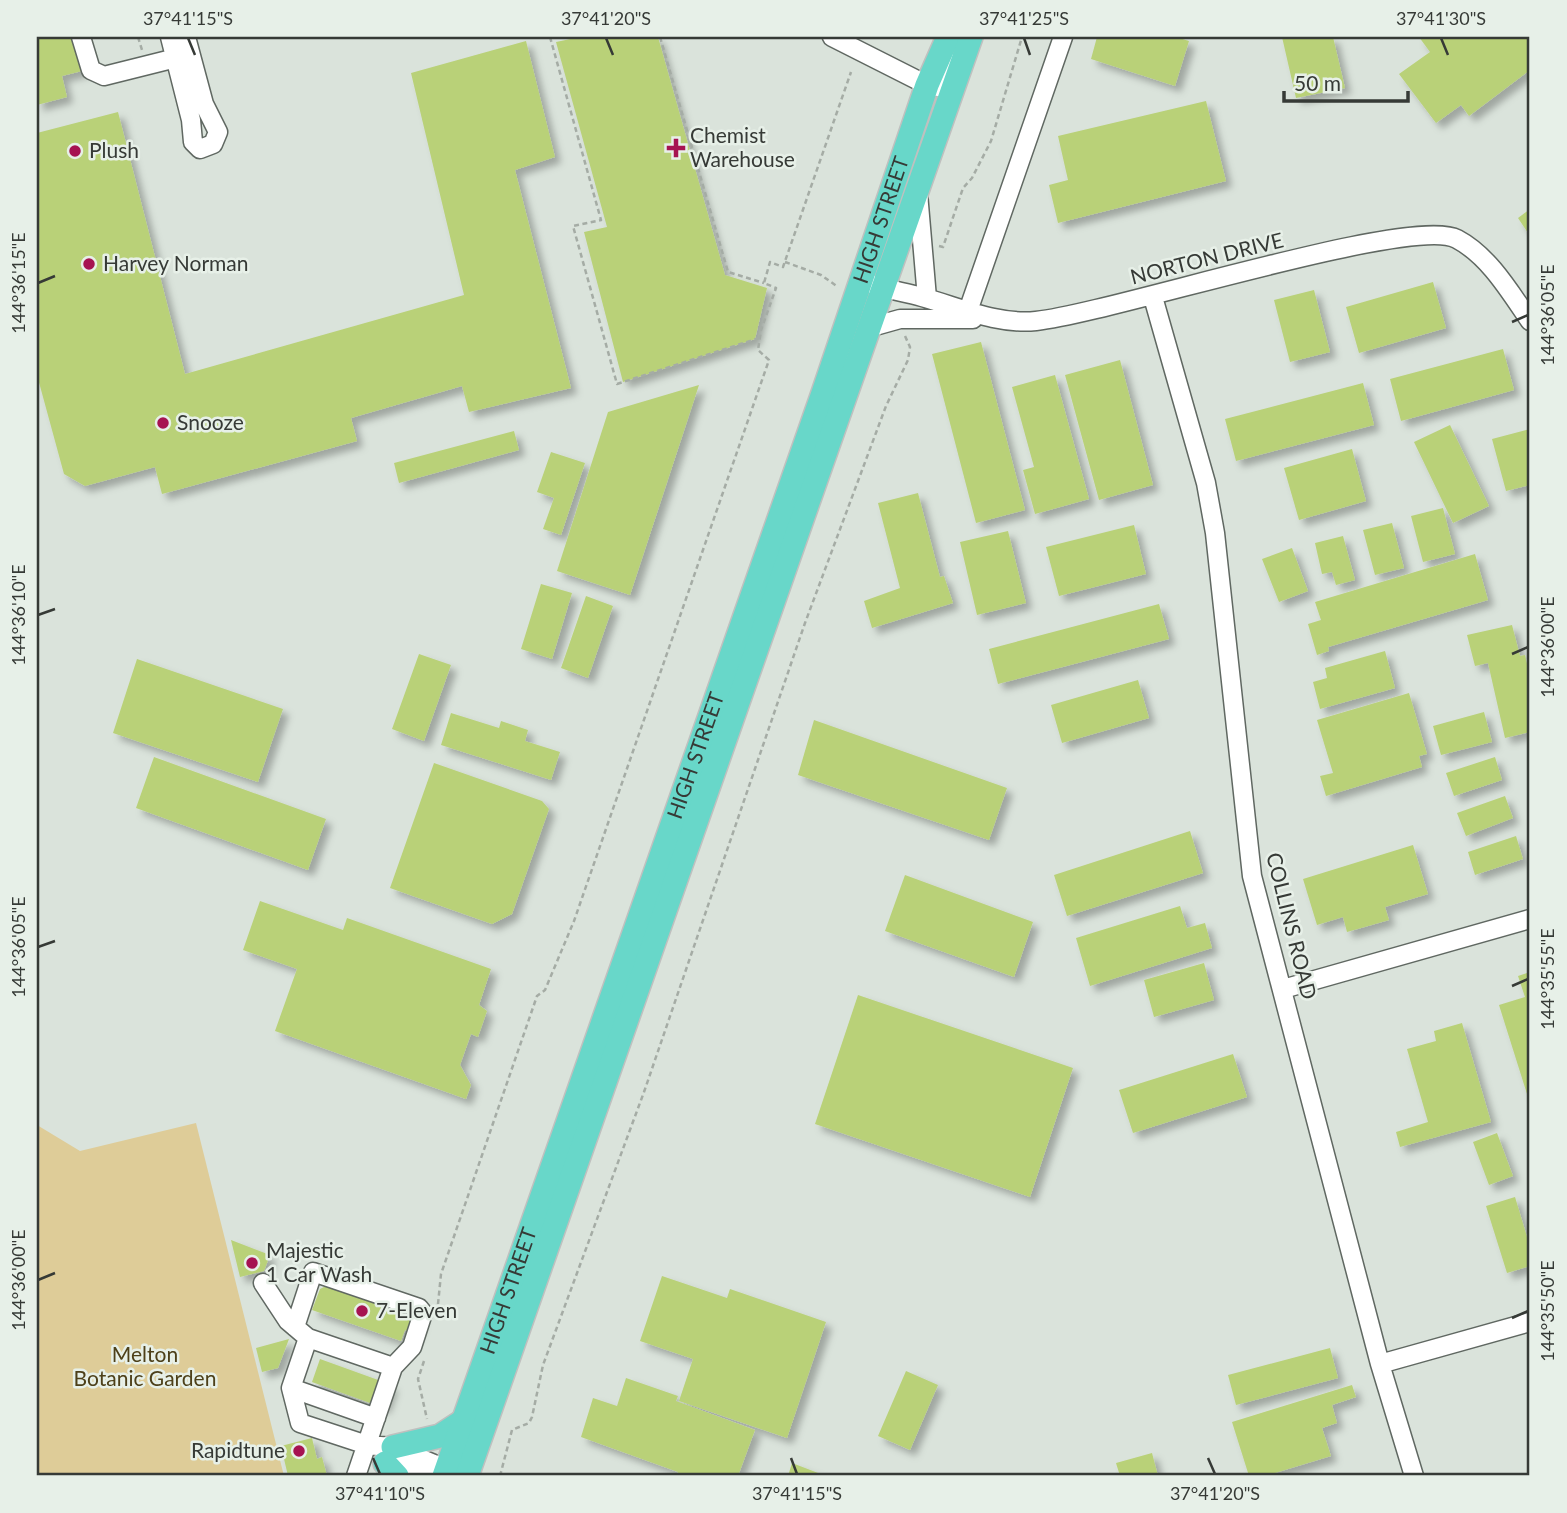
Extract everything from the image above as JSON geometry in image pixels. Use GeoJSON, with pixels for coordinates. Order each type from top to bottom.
{"type":"FeatureCollection","features":[{"type":"Feature","properties":{"kind":"main road","name":"HIGH STREET"},"geometry":{"type":"LineString","coordinates":[[456,1475],[463,1420],[872,284],[927,85],[948,37]]}},
{"type":"Feature","properties":{"kind":"main road","name":"HIGH STREET"},"geometry":{"type":"LineString","coordinates":[[456,1475],[867,328],[872,284],[918,186],[970,37]]}},
{"type":"Feature","properties":{"kind":"main road"},"geometry":{"type":"LineString","coordinates":[[391,1462],[430,1438],[440,1436],[463,1420]]}},
{"type":"Feature","properties":{"kind":"street"},"geometry":{"type":"LineString","coordinates":[[81,37],[91,70],[104,76],[184,49]]}},
{"type":"Feature","properties":{"kind":"street"},"geometry":{"type":"LineString","coordinates":[[170,37],[184,49],[218,136],[208,148],[200,149],[193,142],[184,49]]}},
{"type":"Feature","properties":{"kind":"street"},"geometry":{"type":"LineString","coordinates":[[832,37],[927,85],[939,87],[944,82],[962,41],[970,37]]}},
{"type":"Feature","properties":{"kind":"street"},"geometry":{"type":"LineString","coordinates":[[968,312],[1063,37]]}},
{"type":"Feature","properties":{"kind":"street"},"geometry":{"type":"LineString","coordinates":[[191,120],[211,117]]}},
{"type":"Feature","properties":{"kind":"street"},"geometry":{"type":"LineString","coordinates":[[918,186],[927,298]]}},
{"type":"Feature","properties":{"kind":"street","name":"NORTON DRIVE"},"geometry":{"type":"LineString","coordinates":[[872,284],[990,318],[1033,321],[1153,297],[1380,240],[1420,235],[1455,238],[1493,269],[1530,321]]}},
{"type":"Feature","properties":{"kind":"street","name":"COLLINS ROAD"},"geometry":{"type":"LineString","coordinates":[[1153,297],[1206,483],[1215,533],[1252,876],[1380,1364],[1413,1476]]}},
{"type":"Feature","properties":{"kind":"street"},"geometry":{"type":"LineString","coordinates":[[867,328],[900,319],[990,318]]}},
{"type":"Feature","properties":{"kind":"street"},"geometry":{"type":"LineString","coordinates":[[1283,989],[1530,919]]}},
{"type":"Feature","properties":{"kind":"street"},"geometry":{"type":"LineString","coordinates":[[356,1476],[367,1445],[393,1367],[412,1347],[423,1312],[419,1308],[313,1272],[291,1388],[300,1423],[367,1445],[391,1462],[419,1474],[456,1475]]}},
{"type":"Feature","properties":{"kind":"street"},"geometry":{"type":"LineString","coordinates":[[263,1283],[301,1333],[393,1367]]}},
{"type":"Feature","properties":{"kind":"street"},"geometry":{"type":"LineString","coordinates":[[1380,1364],[1530,1322]]}},
{"type":"Feature","properties":{"kind":"street"},"geometry":{"type":"LineString","coordinates":[[291,1388],[376,1418]]}},
{"type":"Feature","properties":{"kind":"path"},"geometry":{"type":"LineString","coordinates":[[138,37],[142,53]]}},
{"type":"Feature","properties":{"kind":"path"},"geometry":{"type":"LineString","coordinates":[[550,37],[601,220],[573,226],[617,384],[760,338]]}},
{"type":"Feature","properties":{"kind":"path"},"geometry":{"type":"LineString","coordinates":[[438,1310],[441,1274],[497,1110],[537,996],[545,990],[575,921],[769,360],[758,350],[776,288],[727,272],[660,37]]}},
{"type":"Feature","properties":{"kind":"path"},"geometry":{"type":"LineString","coordinates":[[764,283],[770,262],[783,267],[851,72]]}},
{"type":"Feature","properties":{"kind":"path"},"geometry":{"type":"LineString","coordinates":[[500,1476],[512,1430],[528,1423],[532,1417],[543,1365],[644,1092],[805,623],[886,406],[908,360],[910,347],[905,336]]}},
{"type":"Feature","properties":{"kind":"path"},"geometry":{"type":"LineString","coordinates":[[424,1359],[418,1379],[430,1438]]}},
{"type":"Feature","properties":{"kind":"green space","name":"Melton Botanic Garden"},"geometry":{"type":"Polygon","coordinates":[[[196,1123],[284,1476],[37,1476],[37,1125],[80,1151],[196,1123]]]}},
{"type":"Feature","properties":{"kind":"building"},"geometry":{"type":"Polygon","coordinates":[[[37,37],[77,37],[86,70],[62,76],[67,97],[37,105],[37,37]]]}},
{"type":"Feature","properties":{"kind":"building"},"geometry":{"type":"Polygon","coordinates":[[[580,37],[658,37],[725,275],[767,288],[755,339],[623,382],[584,232],[607,227],[556,42],[580,37]]]}},
{"type":"Feature","properties":{"kind":"building"},"geometry":{"type":"Polygon","coordinates":[[[1097,37],[1176,37],[1189,41],[1175,86],[1091,59],[1097,37]]]}},
{"type":"Feature","properties":{"kind":"building"},"geometry":{"type":"Polygon","coordinates":[[[1282,37],[1333,37],[1345,88],[1296,98],[1282,37]]]}},
{"type":"Feature","properties":{"kind":"building"},"geometry":{"type":"Polygon","coordinates":[[[1419,37],[1530,37],[1530,70],[1469,116],[1461,105],[1436,123],[1399,74],[1430,52],[1419,37]]]}},
{"type":"Feature","properties":{"kind":"building"},"geometry":{"type":"Polygon","coordinates":[[[526,41],[555,157],[515,170],[571,388],[469,412],[462,386],[351,418],[357,441],[162,494],[155,467],[85,486],[64,474],[37,375],[37,133],[118,112],[185,374],[464,295],[411,73],[526,41]]]}},
{"type":"Feature","properties":{"kind":"building"},"geometry":{"type":"Polygon","coordinates":[[[1206,101],[1226,181],[1058,223],[1049,185],[1068,180],[1058,136],[1206,101]]]}},
{"type":"Feature","properties":{"kind":"building"},"geometry":{"type":"Polygon","coordinates":[[[1530,209],[1530,236],[1518,218],[1530,209]]]}},
{"type":"Feature","properties":{"kind":"building"},"geometry":{"type":"Polygon","coordinates":[[[1433,282],[1446,328],[1359,353],[1346,307],[1433,282]]]}},
{"type":"Feature","properties":{"kind":"building"},"geometry":{"type":"Polygon","coordinates":[[[1314,290],[1330,352],[1290,362],[1274,300],[1314,290]]]}},
{"type":"Feature","properties":{"kind":"building"},"geometry":{"type":"Polygon","coordinates":[[[981,342],[1025,510],[976,523],[932,354],[981,342]]]}},
{"type":"Feature","properties":{"kind":"building"},"geometry":{"type":"Polygon","coordinates":[[[1503,349],[1514,390],[1401,421],[1390,379],[1503,349]]]}},
{"type":"Feature","properties":{"kind":"building"},"geometry":{"type":"Polygon","coordinates":[[[1120,360],[1153,485],[1099,500],[1065,375],[1120,360]]]}},
{"type":"Feature","properties":{"kind":"building"},"geometry":{"type":"Polygon","coordinates":[[[1055,375],[1089,499],[1035,514],[1023,470],[1034,467],[1012,387],[1055,375]]]}},
{"type":"Feature","properties":{"kind":"building"},"geometry":{"type":"Polygon","coordinates":[[[1363,383],[1374,425],[1236,461],[1225,419],[1363,383]]]}},
{"type":"Feature","properties":{"kind":"building"},"geometry":{"type":"Polygon","coordinates":[[[699,385],[630,595],[557,571],[608,412],[699,385]]]}},
{"type":"Feature","properties":{"kind":"building"},"geometry":{"type":"Polygon","coordinates":[[[1450,425],[1489,506],[1453,523],[1414,442],[1450,425]]]}},
{"type":"Feature","properties":{"kind":"building"},"geometry":{"type":"Polygon","coordinates":[[[1530,429],[1530,485],[1506,491],[1492,439],[1530,429]]]}},
{"type":"Feature","properties":{"kind":"building"},"geometry":{"type":"Polygon","coordinates":[[[514,431],[519,450],[399,483],[394,463],[514,431]]]}},
{"type":"Feature","properties":{"kind":"building"},"geometry":{"type":"Polygon","coordinates":[[[1352,449],[1366,501],[1299,520],[1284,468],[1352,449]]]}},
{"type":"Feature","properties":{"kind":"building"},"geometry":{"type":"Polygon","coordinates":[[[551,452],[585,463],[561,535],[543,529],[554,498],[537,492],[551,452]]]}},
{"type":"Feature","properties":{"kind":"building"},"geometry":{"type":"Polygon","coordinates":[[[918,493],[940,577],[944,576],[953,603],[872,628],[864,601],[900,588],[878,503],[918,493]]]}},
{"type":"Feature","properties":{"kind":"building"},"geometry":{"type":"Polygon","coordinates":[[[1443,508],[1455,554],[1423,562],[1411,516],[1443,508]]]}},
{"type":"Feature","properties":{"kind":"building"},"geometry":{"type":"Polygon","coordinates":[[[1392,523],[1404,568],[1375,575],[1363,530],[1392,523]]]}},
{"type":"Feature","properties":{"kind":"building"},"geometry":{"type":"Polygon","coordinates":[[[1134,525],[1146,574],[1059,596],[1046,547],[1134,525]]]}},
{"type":"Feature","properties":{"kind":"building"},"geometry":{"type":"Polygon","coordinates":[[[1008,531],[1026,603],[977,615],[960,542],[1008,531]]]}},
{"type":"Feature","properties":{"kind":"building"},"geometry":{"type":"Polygon","coordinates":[[[1343,536],[1355,580],[1336,585],[1332,572],[1322,574],[1315,543],[1343,536]]]}},
{"type":"Feature","properties":{"kind":"building"},"geometry":{"type":"Polygon","coordinates":[[[1292,548],[1308,591],[1279,602],[1262,559],[1292,548]]]}},
{"type":"Feature","properties":{"kind":"building"},"geometry":{"type":"Polygon","coordinates":[[[1475,554],[1488,600],[1328,647],[1329,651],[1317,655],[1308,624],[1321,620],[1315,602],[1475,554]]]}},
{"type":"Feature","properties":{"kind":"building"},"geometry":{"type":"Polygon","coordinates":[[[541,584],[572,593],[552,659],[521,649],[541,584]]]}},
{"type":"Feature","properties":{"kind":"building"},"geometry":{"type":"Polygon","coordinates":[[[586,596],[613,606],[588,678],[561,668],[586,596]]]}},
{"type":"Feature","properties":{"kind":"building"},"geometry":{"type":"Polygon","coordinates":[[[1159,604],[1169,639],[998,684],[989,649],[1159,604]]]}},
{"type":"Feature","properties":{"kind":"building"},"geometry":{"type":"Polygon","coordinates":[[[1512,625],[1520,656],[1525,655],[1530,677],[1530,732],[1505,738],[1488,663],[1475,666],[1467,635],[1512,625]]]}},
{"type":"Feature","properties":{"kind":"building"},"geometry":{"type":"Polygon","coordinates":[[[1385,651],[1395,688],[1320,709],[1313,682],[1327,678],[1325,668],[1385,651]]]}},
{"type":"Feature","properties":{"kind":"building"},"geometry":{"type":"Polygon","coordinates":[[[419,654],[451,665],[424,741],[392,729],[419,654]]]}},
{"type":"Feature","properties":{"kind":"building"},"geometry":{"type":"Polygon","coordinates":[[[137,659],[283,709],[258,782],[113,733],[137,659]]]}},
{"type":"Feature","properties":{"kind":"building"},"geometry":{"type":"Polygon","coordinates":[[[1138,680],[1149,718],[1062,743],[1051,705],[1138,680]]]}},
{"type":"Feature","properties":{"kind":"building"},"geometry":{"type":"Polygon","coordinates":[[[1409,693],[1427,754],[1419,756],[1422,767],[1326,796],[1320,776],[1333,773],[1317,720],[1409,693]]]}},
{"type":"Feature","properties":{"kind":"building"},"geometry":{"type":"Polygon","coordinates":[[[1484,712],[1492,742],[1441,755],[1433,726],[1484,712]]]}},
{"type":"Feature","properties":{"kind":"building"},"geometry":{"type":"Polygon","coordinates":[[[451,713],[499,728],[501,721],[528,730],[525,741],[560,752],[551,780],[441,745],[451,713]]]}},
{"type":"Feature","properties":{"kind":"building"},"geometry":{"type":"Polygon","coordinates":[[[814,720],[1007,788],[989,840],[798,775],[814,720]]]}},
{"type":"Feature","properties":{"kind":"building"},"geometry":{"type":"Polygon","coordinates":[[[154,757],[326,819],[308,870],[136,808],[154,757]]]}},
{"type":"Feature","properties":{"kind":"building"},"geometry":{"type":"Polygon","coordinates":[[[1495,757],[1502,780],[1454,796],[1446,773],[1495,757]]]}},
{"type":"Feature","properties":{"kind":"building"},"geometry":{"type":"Polygon","coordinates":[[[434,763],[542,801],[549,809],[512,914],[492,924],[390,888],[434,763]]]}},
{"type":"Feature","properties":{"kind":"building"},"geometry":{"type":"Polygon","coordinates":[[[1505,796],[1513,818],[1466,836],[1457,813],[1505,796]]]}},
{"type":"Feature","properties":{"kind":"building"},"geometry":{"type":"Polygon","coordinates":[[[1190,831],[1203,873],[1067,916],[1054,875],[1190,831]]]}},
{"type":"Feature","properties":{"kind":"building"},"geometry":{"type":"Polygon","coordinates":[[[1516,836],[1523,859],[1475,875],[1468,852],[1516,836]]]}},
{"type":"Feature","properties":{"kind":"building"},"geometry":{"type":"Polygon","coordinates":[[[1413,845],[1428,894],[1385,907],[1389,920],[1347,932],[1343,917],[1317,925],[1303,879],[1413,845]]]}},
{"type":"Feature","properties":{"kind":"building"},"geometry":{"type":"Polygon","coordinates":[[[905,875],[1033,922],[1014,977],[885,931],[905,875]]]}},
{"type":"Feature","properties":{"kind":"building"},"geometry":{"type":"Polygon","coordinates":[[[260,901],[343,930],[347,918],[491,969],[479,1005],[487,1011],[478,1037],[471,1034],[460,1065],[471,1085],[466,1099],[275,1031],[297,969],[243,950],[260,901]]]}},
{"type":"Feature","properties":{"kind":"building"},"geometry":{"type":"Polygon","coordinates":[[[1180,906],[1187,928],[1205,923],[1212,948],[1090,986],[1076,938],[1180,906]]]}},
{"type":"Feature","properties":{"kind":"building"},"geometry":{"type":"Polygon","coordinates":[[[1204,963],[1214,1000],[1154,1017],[1144,980],[1204,963]]]}},
{"type":"Feature","properties":{"kind":"building"},"geometry":{"type":"Polygon","coordinates":[[[1530,972],[1530,1093],[1527,1094],[1499,1005],[1525,997],[1518,976],[1530,972]]]}},
{"type":"Feature","properties":{"kind":"building"},"geometry":{"type":"Polygon","coordinates":[[[858,995],[1073,1068],[1030,1197],[815,1124],[858,995]]]}},
{"type":"Feature","properties":{"kind":"building"},"geometry":{"type":"Polygon","coordinates":[[[1462,1023],[1491,1122],[1400,1147],[1396,1132],[1428,1122],[1407,1049],[1436,1041],[1434,1031],[1462,1023]]]}},
{"type":"Feature","properties":{"kind":"building"},"geometry":{"type":"Polygon","coordinates":[[[1233,1054],[1247,1097],[1133,1133],[1119,1090],[1233,1054]]]}},
{"type":"Feature","properties":{"kind":"building"},"geometry":{"type":"Polygon","coordinates":[[[1497,1133],[1513,1176],[1489,1185],[1473,1142],[1497,1133]]]}},
{"type":"Feature","properties":{"kind":"building"},"geometry":{"type":"Polygon","coordinates":[[[1515,1197],[1530,1247],[1530,1266],[1507,1273],[1486,1206],[1515,1197]]]}},
{"type":"Feature","properties":{"kind":"building","name":"Majestic 1 Car Wash"},"geometry":{"type":"Polygon","coordinates":[[[231,1240],[270,1255],[264,1271],[240,1277],[231,1240]]]}},
{"type":"Feature","properties":{"kind":"building"},"geometry":{"type":"Polygon","coordinates":[[[662,1276],[727,1298],[730,1289],[826,1322],[787,1438],[679,1401],[693,1359],[640,1341],[662,1276]]]}},
{"type":"Feature","properties":{"kind":"building","name":"7-Eleven"},"geometry":{"type":"Polygon","coordinates":[[[330,1284],[411,1313],[410,1317],[419,1320],[414,1334],[405,1330],[401,1341],[312,1310],[320,1289],[330,1284]]]}},
{"type":"Feature","properties":{"kind":"building"},"geometry":{"type":"Polygon","coordinates":[[[289,1339],[278,1368],[262,1372],[256,1348],[289,1339]]]}},
{"type":"Feature","properties":{"kind":"building"},"geometry":{"type":"Polygon","coordinates":[[[1330,1348],[1338,1378],[1236,1405],[1228,1375],[1330,1348]]]}},
{"type":"Feature","properties":{"kind":"building","name":"7-Eleven"},"geometry":{"type":"Polygon","coordinates":[[[320,1359],[392,1385],[384,1408],[312,1382],[320,1359]]]}},
{"type":"Feature","properties":{"kind":"building"},"geometry":{"type":"Polygon","coordinates":[[[906,1371],[938,1385],[910,1450],[878,1436],[906,1371]]]}},
{"type":"Feature","properties":{"kind":"building"},"geometry":{"type":"Polygon","coordinates":[[[626,1378],[678,1396],[676,1401],[755,1430],[738,1476],[677,1476],[678,1472],[581,1437],[593,1398],[617,1406],[626,1378]]]}},
{"type":"Feature","properties":{"kind":"building"},"geometry":{"type":"Polygon","coordinates":[[[1352,1385],[1356,1397],[1332,1405],[1337,1423],[1322,1428],[1331,1456],[1265,1476],[1249,1476],[1232,1422],[1352,1385]]]}},
{"type":"Feature","properties":{"kind":"building","name":"Rapidtune"},"geometry":{"type":"Polygon","coordinates":[[[312,1438],[317,1459],[322,1457],[327,1476],[288,1476],[281,1446],[312,1438]]]}},
{"type":"Feature","properties":{"kind":"building"},"geometry":{"type":"Polygon","coordinates":[[[1152,1453],[1158,1476],[1120,1476],[1116,1463],[1152,1453]]]}},
{"type":"Feature","properties":{"kind":"building"},"geometry":{"type":"Polygon","coordinates":[[[792,1463],[826,1476],[788,1476],[792,1463]]]}},
{"type":"Feature","properties":{"kind":"place","name":"Chemist Warehouse"},"geometry":{"type":"Point","coordinates":[676,148]}},
{"type":"Feature","properties":{"kind":"place","name":"Plush"},"geometry":{"type":"Point","coordinates":[75,151]}},
{"type":"Feature","properties":{"kind":"place","name":"Harvey Norman"},"geometry":{"type":"Point","coordinates":[89,264]}},
{"type":"Feature","properties":{"kind":"place","name":"Snooze"},"geometry":{"type":"Point","coordinates":[163,423]}},
{"type":"Feature","properties":{"kind":"place","name":"Majestic 1 Car Wash"},"geometry":{"type":"Point","coordinates":[252,1263]}},
{"type":"Feature","properties":{"kind":"place","name":"7-Eleven"},"geometry":{"type":"Point","coordinates":[362,1311]}},
{"type":"Feature","properties":{"kind":"place","name":"Rapidtune"},"geometry":{"type":"Point","coordinates":[299,1451]}}]}
